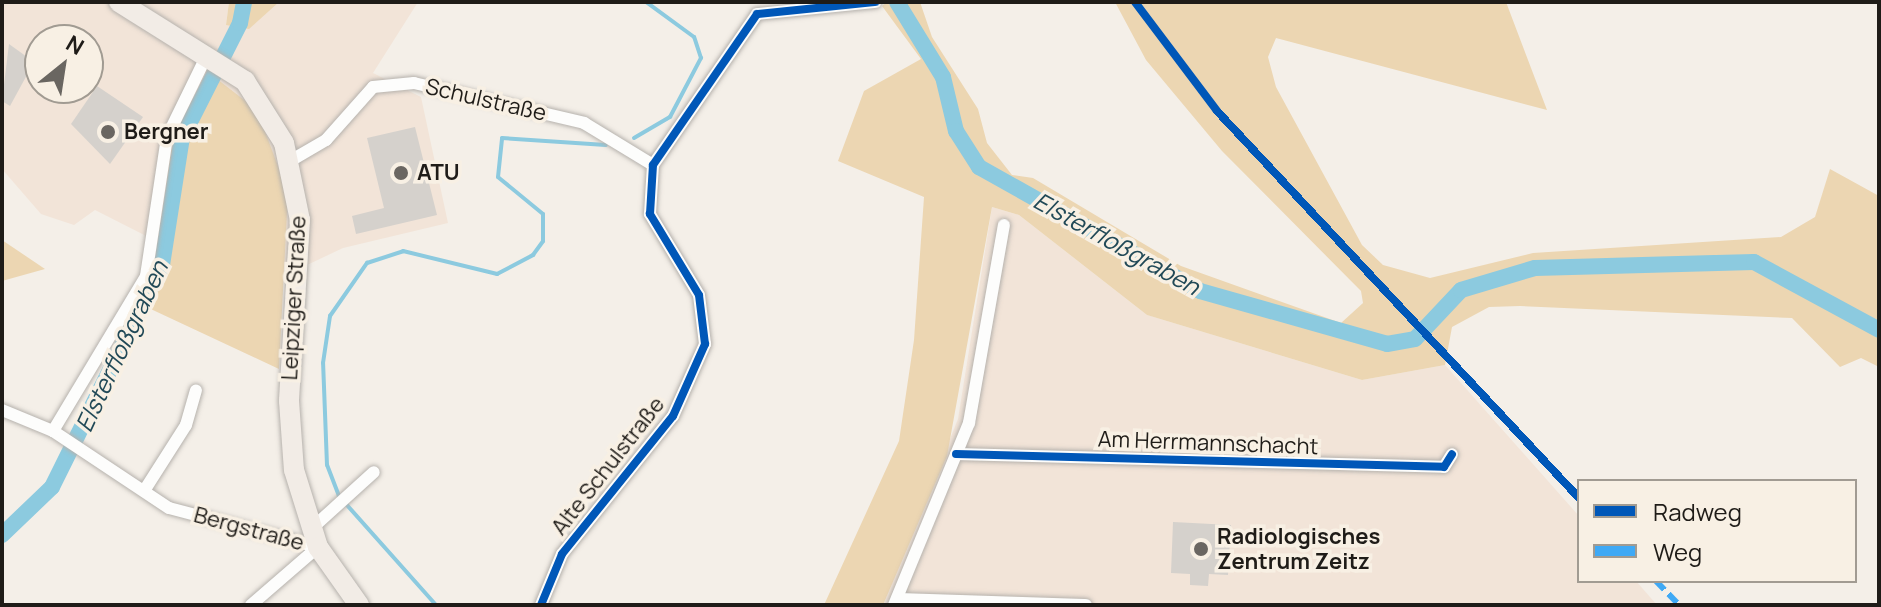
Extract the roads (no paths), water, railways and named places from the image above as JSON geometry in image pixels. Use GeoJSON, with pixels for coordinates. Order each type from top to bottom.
{"type":"FeatureCollection","features":[{"type":"Feature","properties":{"kind":"main road","name":"Leipziger Straße"},"geometry":{"type":"LineString","coordinates":[[119,2],[231,70],[264,103],[290,161],[300,249],[289,420],[314,539],[359,605]]}},
{"type":"Feature","properties":{"kind":"street"},"geometry":{"type":"LineString","coordinates":[[653,165],[755,8],[875,2]]}},
{"type":"Feature","properties":{"kind":"street"},"geometry":{"type":"LineString","coordinates":[[53,431],[146,276],[167,137],[210,56]]}},
{"type":"Feature","properties":{"kind":"street","name":"Schulstraße"},"geometry":{"type":"LineString","coordinates":[[290,161],[326,140],[373,87],[414,83],[584,123],[653,165]]}},
{"type":"Feature","properties":{"kind":"street","name":"Alte Schulstraße"},"geometry":{"type":"LineString","coordinates":[[541,605],[562,554],[673,416],[705,344],[699,295],[650,214],[653,165]]}},
{"type":"Feature","properties":{"kind":"street"},"geometry":{"type":"LineString","coordinates":[[1004,225],[969,423],[895,602],[1086,605]]}},
{"type":"Feature","properties":{"kind":"street"},"geometry":{"type":"LineString","coordinates":[[144,491],[186,425],[196,390]]}},
{"type":"Feature","properties":{"kind":"street","name":"Bergstraße"},"geometry":{"type":"LineString","coordinates":[[2,410],[53,431],[169,508],[314,539]]}},
{"type":"Feature","properties":{"kind":"street","name":"Am Herrmannschacht"},"geometry":{"type":"LineString","coordinates":[[956,454],[1444,467],[1452,454]]}},
{"type":"Feature","properties":{"kind":"street"},"geometry":{"type":"LineString","coordinates":[[314,539],[374,472]]}},
{"type":"Feature","properties":{"kind":"street","name":"Bergstraße"},"geometry":{"type":"LineString","coordinates":[[251,605],[314,539]]}},
{"type":"Feature","properties":{"kind":"waterway","name":"Elsterfloßgraben"},"geometry":{"type":"LineString","coordinates":[[2,535],[52,487],[162,265],[182,138],[240,23],[244,2]]}},
{"type":"Feature","properties":{"kind":"waterway"},"geometry":{"type":"LineString","coordinates":[[634,138],[670,117],[701,58],[694,37],[646,2]]}},
{"type":"Feature","properties":{"kind":"waterway","name":"Elsterfloßgraben"},"geometry":{"type":"LineString","coordinates":[[897,2],[943,77],[956,131],[979,167],[1200,291],[1387,344],[1415,339],[1461,290],[1535,268],[1754,262],[1879,330]]}},
{"type":"Feature","properties":{"kind":"waterway"},"geometry":{"type":"LineString","coordinates":[[436,605],[339,496],[327,465],[323,363],[330,316],[367,263],[403,251],[497,274],[533,255],[543,241],[543,214],[498,177],[502,138],[606,145]]}},
{"type":"Feature","properties":{"kind":"place","name":"Bergner"},"geometry":{"type":"Point","coordinates":[108,132]}},
{"type":"Feature","properties":{"kind":"place","name":"ATU"},"geometry":{"type":"Point","coordinates":[401,173]}},
{"type":"Feature","properties":{"kind":"place","name":"Radiologisches Zentrum Zeitz"},"geometry":{"type":"Point","coordinates":[1201,549]}}]}
